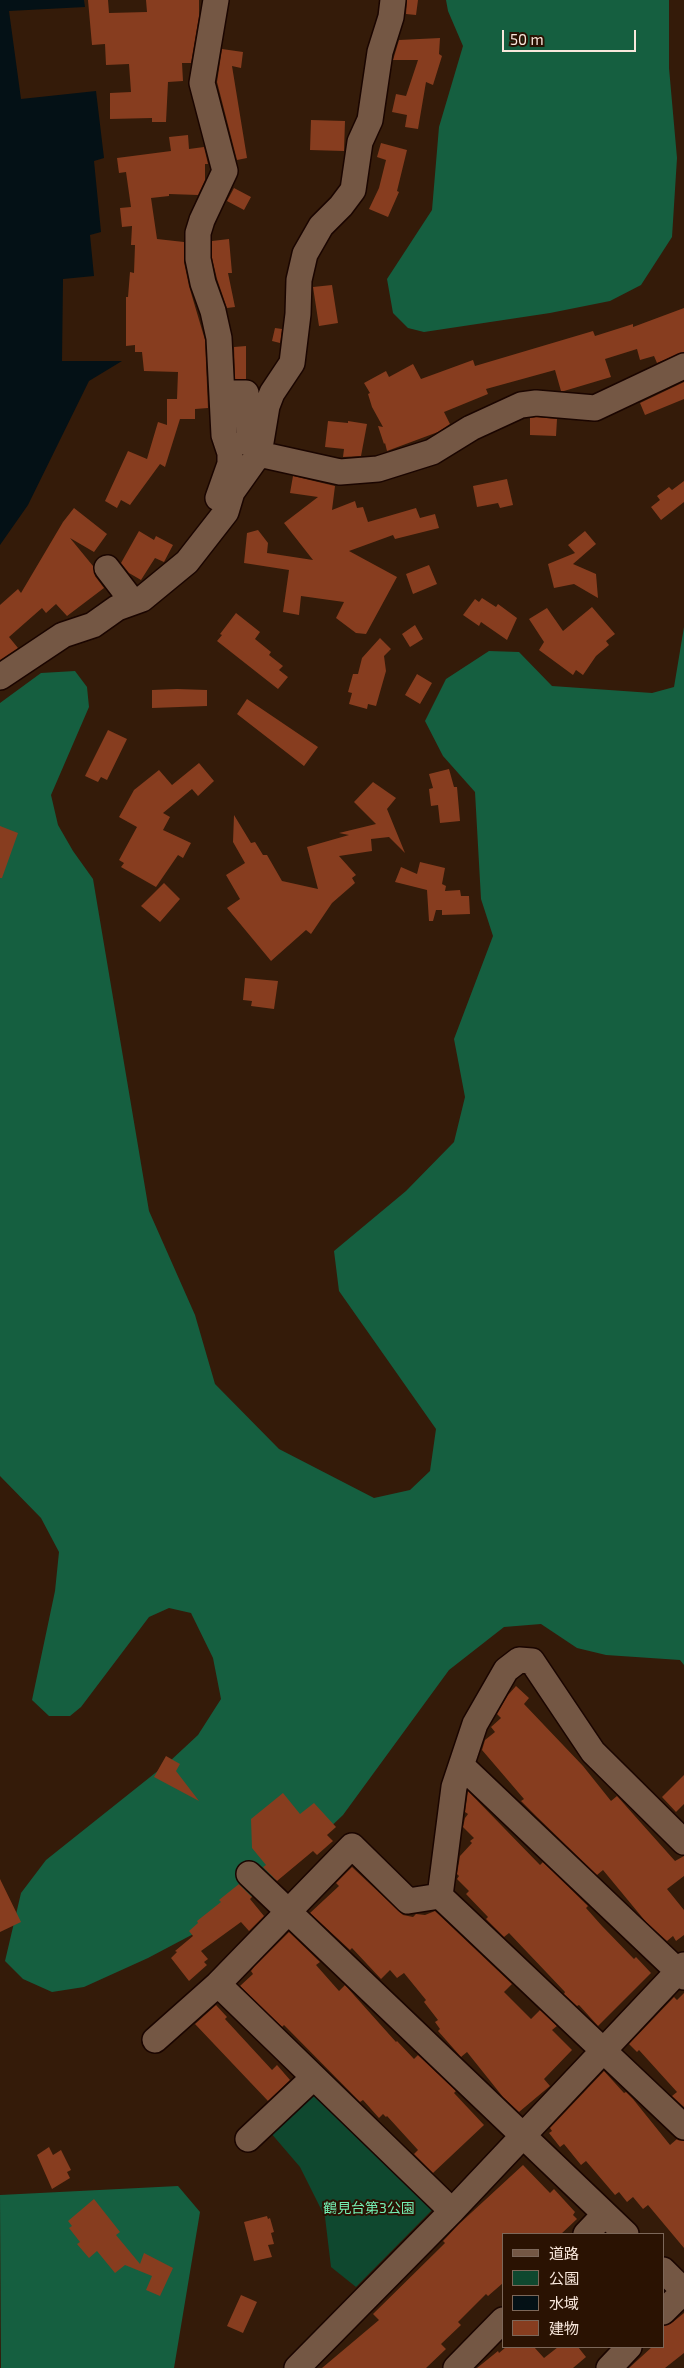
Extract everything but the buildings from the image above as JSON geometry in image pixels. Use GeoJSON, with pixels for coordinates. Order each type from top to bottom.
{"type":"FeatureCollection","features":[{"type":"Feature","properties":{"kind":"street"},"geometry":{"type":"LineString","coordinates":[[162,584],[215,504],[228,472],[230,453],[224,435],[219,338],[198,259],[198,233],[225,170],[202,83],[216,0]]}},
{"type":"Feature","properties":{"kind":"street"},"geometry":{"type":"LineString","coordinates":[[0,677],[63,635],[93,625],[106,614],[142,600],[186,562],[226,512],[232,492],[256,459],[267,406],[272,392],[292,363],[298,314],[298,280],[305,254],[321,226],[341,206],[353,190],[358,150],[370,120],[380,52],[391,17],[393,0]]}},
{"type":"Feature","properties":{"kind":"street"},"geometry":{"type":"LineString","coordinates":[[222,393],[246,393],[250,434],[249,459],[340,472],[378,469],[432,452],[472,428],[521,405],[536,403],[595,408],[684,366]]}},
{"type":"Feature","properties":{"kind":"street"},"geometry":{"type":"LineString","coordinates":[[107,568],[133,602]]}},
{"type":"Feature","properties":{"kind":"street"},"geometry":{"type":"LineString","coordinates":[[440,1896],[454,1787],[475,1724],[506,1670],[519,1660],[532,1661],[593,1752],[684,1842]]}},
{"type":"Feature","properties":{"kind":"street"},"geometry":{"type":"LineString","coordinates":[[297,2368],[452,2211],[521,2135],[682,1971],[462,1766]]}},
{"type":"Feature","properties":{"kind":"street"},"geometry":{"type":"LineString","coordinates":[[155,2040],[218,1984],[286,1911],[352,1846],[408,1901],[440,1896]]}},
{"type":"Feature","properties":{"kind":"street"},"geometry":{"type":"LineString","coordinates":[[249,1874],[625,2233]]}},
{"type":"Feature","properties":{"kind":"street"},"geometry":{"type":"LineString","coordinates":[[440,1896],[684,2127]]}},
{"type":"Feature","properties":{"kind":"street"},"geometry":{"type":"LineString","coordinates":[[218,1984],[452,2211]]}},
{"type":"Feature","properties":{"kind":"street"},"geometry":{"type":"LineString","coordinates":[[248,2139],[314,2077]]}},
{"type":"Feature","properties":{"kind":"street"},"geometry":{"type":"LineString","coordinates":[[587,2233],[605,2214]]}},
{"type":"Feature","properties":{"kind":"street"},"geometry":{"type":"LineString","coordinates":[[664,2271],[684,2291],[664,2311]]}},
{"type":"Feature","properties":{"kind":"street"},"geometry":{"type":"LineString","coordinates":[[456,2368],[502,2321]]}},
{"type":"Feature","properties":{"kind":"street"},"geometry":{"type":"LineString","coordinates":[[609,2368],[628,2348]]}},
{"type":"Feature","properties":{"kind":"green space"},"geometry":{"type":"Polygon","coordinates":[[[446,0],[669,0],[669,68],[677,158],[672,237],[641,285],[610,301],[550,313],[424,332],[408,328],[393,313],[387,279],[432,210],[439,127],[463,46],[448,11],[446,0]]]}},
{"type":"Feature","properties":{"kind":"green space"},"geometry":{"type":"Polygon","coordinates":[[[684,627],[684,1665],[680,1660],[606,1655],[577,1648],[541,1624],[504,1627],[449,1670],[343,1815],[275,1880],[218,1921],[148,1958],[84,1987],[52,1992],[23,1979],[5,1961],[21,1893],[46,1860],[169,1762],[198,1735],[221,1699],[213,1658],[191,1613],[169,1608],[149,1617],[81,1707],[70,1716],[49,1716],[32,1700],[55,1591],[59,1552],[41,1518],[0,1476],[0,703],[41,673],[75,671],[87,687],[89,707],[51,795],[58,825],[73,851],[93,879],[149,1211],[195,1315],[215,1384],[279,1449],[374,1498],[410,1490],[430,1471],[436,1429],[339,1291],[334,1251],[406,1191],[454,1142],[465,1097],[454,1039],[493,936],[481,899],[475,792],[443,756],[425,721],[446,679],[489,651],[519,652],[552,686],[652,693],[674,687],[684,627]]]}},
{"type":"Feature","properties":{"kind":"green space","name":"鶴見台第3公園"},"geometry":{"type":"Polygon","coordinates":[[[311,2092],[434,2208],[356,2287],[331,2267],[325,2217],[300,2167],[270,2132],[311,2092]]]}},
{"type":"Feature","properties":{"kind":"green space"},"geometry":{"type":"Polygon","coordinates":[[[178,2186],[200,2212],[174,2368],[1,2368],[0,2195],[178,2186]]]}},
{"type":"Feature","properties":{"kind":"water"},"geometry":{"type":"Polygon","coordinates":[[[0,0],[84,0],[85,7],[9,11],[21,99],[96,91],[104,158],[94,161],[101,232],[90,235],[94,276],[63,279],[62,361],[122,361],[89,381],[28,505],[0,545],[0,0]]]}}]}
